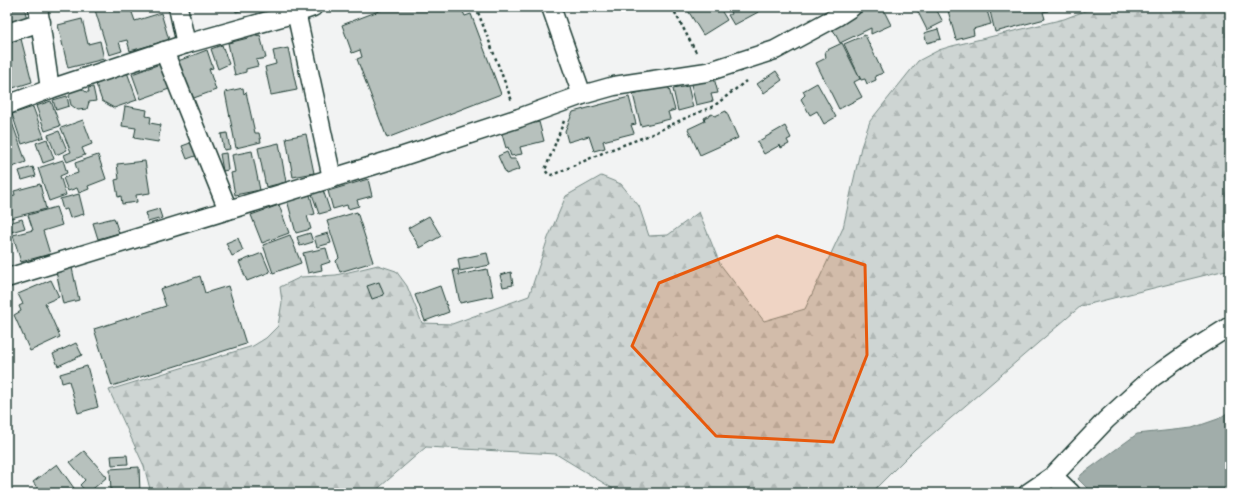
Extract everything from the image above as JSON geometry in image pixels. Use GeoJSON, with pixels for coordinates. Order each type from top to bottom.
{"type":"FeatureCollection","features":[{"type":"Feature","properties":{"kind":"street"},"geometry":{"type":"LineString","coordinates":[[178,7],[186,44]]}},
{"type":"Feature","properties":{"kind":"street"},"geometry":{"type":"LineString","coordinates":[[7,105],[164,51],[295,10],[313,7]]}},
{"type":"Feature","properties":{"kind":"street"},"geometry":{"type":"LineString","coordinates":[[551,7],[578,96]]}},
{"type":"Feature","properties":{"kind":"street"},"geometry":{"type":"LineString","coordinates":[[7,278],[391,160],[518,118],[578,96],[614,86],[707,72],[775,50],[852,7]]}},
{"type":"Feature","properties":{"kind":"street"},"geometry":{"type":"LineString","coordinates":[[295,10],[332,178]]}},
{"type":"Feature","properties":{"kind":"street"},"geometry":{"type":"LineString","coordinates":[[7,33],[40,15],[50,89]]}},
{"type":"Feature","properties":{"kind":"street"},"geometry":{"type":"LineString","coordinates":[[164,51],[228,210]]}},
{"type":"Feature","properties":{"kind":"street"},"geometry":{"type":"LineString","coordinates":[[1028,493],[1053,476],[1106,420],[1152,378],[1230,326]]}},
{"type":"Feature","properties":{"kind":"street"},"geometry":{"type":"LineString","coordinates":[[1053,476],[1071,493]]}},
{"type":"Feature","properties":{"kind":"path"},"geometry":{"type":"LineString","coordinates":[[476,7],[518,118]]}},
{"type":"Feature","properties":{"kind":"path"},"geometry":{"type":"LineString","coordinates":[[672,7],[707,72]]}},
{"type":"Feature","properties":{"kind":"path"},"geometry":{"type":"LineString","coordinates":[[578,96],[545,170],[548,174],[552,175],[607,151],[650,135],[714,106],[749,79]]}},
{"type":"Feature","properties":{"kind":"highlighted area"},"geometry":{"type":"Polygon","coordinates":[[[777,236],[865,265],[867,355],[833,442],[716,436],[632,346],[659,283],[777,236]]]}},
{"type":"Feature","properties":{"kind":"green space"},"geometry":{"type":"Polygon","coordinates":[[[1095,7],[1230,7],[1230,269],[1081,306],[915,449],[871,493],[620,493],[556,454],[426,447],[373,493],[151,493],[144,466],[109,390],[253,346],[266,338],[278,326],[282,302],[280,287],[301,277],[336,275],[378,265],[396,271],[407,286],[422,323],[452,324],[529,296],[548,238],[566,196],[601,176],[621,184],[639,206],[649,236],[668,235],[699,212],[720,264],[764,321],[805,309],[843,228],[861,147],[870,121],[918,61],[939,50],[952,46],[1064,19],[1095,7]]]}},
{"type":"Feature","properties":{"kind":"shaded area"},"geometry":{"type":"Polygon","coordinates":[[[1230,411],[1230,493],[1092,493],[1078,479],[1082,474],[1137,434],[1192,428],[1218,419],[1230,411]]]}},
{"type":"Feature","properties":{"kind":"building"},"geometry":{"type":"Polygon","coordinates":[[[7,7],[24,7],[27,19],[7,23],[7,7]]]}},
{"type":"Feature","properties":{"kind":"building"},"geometry":{"type":"Polygon","coordinates":[[[105,7],[117,7],[118,10],[130,7],[135,21],[161,13],[169,40],[130,51],[127,40],[119,42],[122,51],[109,55],[95,10],[105,7]]]}},
{"type":"Feature","properties":{"kind":"building"},"geometry":{"type":"Polygon","coordinates":[[[235,7],[248,7],[248,9],[236,12],[235,7]]]}},
{"type":"Feature","properties":{"kind":"building"},"geometry":{"type":"Polygon","coordinates":[[[389,7],[464,7],[461,8],[465,16],[471,14],[501,94],[387,138],[357,59],[362,57],[360,50],[352,53],[342,25],[389,7]]]}},
{"type":"Feature","properties":{"kind":"building"},"geometry":{"type":"Polygon","coordinates":[[[690,7],[719,7],[727,20],[703,35],[687,9],[690,7]]]}},
{"type":"Feature","properties":{"kind":"building"},"geometry":{"type":"Polygon","coordinates":[[[733,7],[761,7],[762,10],[734,25],[728,15],[731,14],[729,9],[733,7]]]}},
{"type":"Feature","properties":{"kind":"building"},"geometry":{"type":"Polygon","coordinates":[[[870,7],[882,7],[891,25],[871,34],[871,28],[840,43],[831,26],[870,7]]]}},
{"type":"Feature","properties":{"kind":"building"},"geometry":{"type":"Polygon","coordinates":[[[935,7],[943,22],[927,30],[916,8],[935,7]]]}},
{"type":"Feature","properties":{"kind":"building"},"geometry":{"type":"Polygon","coordinates":[[[947,7],[986,7],[991,24],[973,29],[974,35],[956,40],[947,7]]]}},
{"type":"Feature","properties":{"kind":"building"},"geometry":{"type":"Polygon","coordinates":[[[989,7],[1047,7],[1048,11],[1043,12],[1045,19],[995,32],[989,7]]]}},
{"type":"Feature","properties":{"kind":"building"},"geometry":{"type":"Polygon","coordinates":[[[82,19],[88,44],[100,41],[104,59],[68,68],[58,25],[82,19]]]}},
{"type":"Feature","properties":{"kind":"building"},"geometry":{"type":"Polygon","coordinates":[[[938,29],[941,39],[927,43],[924,33],[938,29]]]}},
{"type":"Feature","properties":{"kind":"building"},"geometry":{"type":"Polygon","coordinates":[[[260,35],[266,58],[256,60],[258,66],[246,69],[246,72],[235,75],[228,43],[260,35]]]}},
{"type":"Feature","properties":{"kind":"building"},"geometry":{"type":"Polygon","coordinates":[[[865,35],[883,73],[875,76],[876,80],[867,84],[865,79],[861,80],[844,44],[865,35]]]}},
{"type":"Feature","properties":{"kind":"building"},"geometry":{"type":"Polygon","coordinates":[[[21,39],[32,82],[13,88],[7,66],[7,43],[21,39]]]}},
{"type":"Feature","properties":{"kind":"building"},"geometry":{"type":"Polygon","coordinates":[[[842,43],[860,79],[854,82],[862,97],[839,109],[816,63],[826,58],[825,51],[842,43]]]}},
{"type":"Feature","properties":{"kind":"building"},"geometry":{"type":"Polygon","coordinates":[[[222,45],[229,64],[218,69],[211,49],[222,45]]]}},
{"type":"Feature","properties":{"kind":"building"},"geometry":{"type":"Polygon","coordinates":[[[288,48],[297,90],[271,95],[265,67],[276,64],[273,51],[288,48]]]}},
{"type":"Feature","properties":{"kind":"building"},"geometry":{"type":"Polygon","coordinates":[[[207,50],[213,68],[209,69],[216,90],[191,99],[178,61],[207,50]]]}},
{"type":"Feature","properties":{"kind":"building"},"geometry":{"type":"Polygon","coordinates":[[[163,63],[172,88],[141,99],[132,74],[163,63]]]}},
{"type":"Feature","properties":{"kind":"building"},"geometry":{"type":"Polygon","coordinates":[[[776,71],[782,80],[764,93],[757,84],[776,71]]]}},
{"type":"Feature","properties":{"kind":"building"},"geometry":{"type":"Polygon","coordinates":[[[127,72],[137,100],[114,108],[102,101],[96,84],[127,72]]]}},
{"type":"Feature","properties":{"kind":"building"},"geometry":{"type":"Polygon","coordinates":[[[714,78],[718,93],[711,94],[713,101],[696,105],[691,84],[714,78]]]}},
{"type":"Feature","properties":{"kind":"building"},"geometry":{"type":"Polygon","coordinates":[[[817,83],[836,117],[824,124],[817,111],[810,115],[801,99],[805,95],[803,91],[817,83]]]}},
{"type":"Feature","properties":{"kind":"building"},"geometry":{"type":"Polygon","coordinates":[[[668,85],[675,110],[668,112],[670,119],[641,126],[633,94],[668,85]]]}},
{"type":"Feature","properties":{"kind":"building"},"geometry":{"type":"Polygon","coordinates":[[[688,86],[693,107],[678,111],[673,89],[688,86]]]}},
{"type":"Feature","properties":{"kind":"building"},"geometry":{"type":"Polygon","coordinates":[[[93,87],[96,101],[89,102],[87,109],[78,110],[71,105],[69,96],[72,91],[81,88],[86,92],[89,92],[88,88],[93,87]]]}},
{"type":"Feature","properties":{"kind":"building"},"geometry":{"type":"Polygon","coordinates":[[[243,88],[244,94],[246,92],[255,133],[259,133],[261,142],[236,148],[225,92],[243,88]]]}},
{"type":"Feature","properties":{"kind":"building"},"geometry":{"type":"Polygon","coordinates":[[[67,96],[69,106],[56,110],[53,100],[67,96]]]}},
{"type":"Feature","properties":{"kind":"building"},"geometry":{"type":"Polygon","coordinates":[[[629,97],[636,124],[631,125],[634,133],[603,141],[605,148],[594,151],[589,136],[568,142],[565,131],[573,112],[629,97]]]}},
{"type":"Feature","properties":{"kind":"building"},"geometry":{"type":"Polygon","coordinates":[[[51,101],[60,126],[45,131],[36,106],[51,101]]]}},
{"type":"Feature","properties":{"kind":"building"},"geometry":{"type":"Polygon","coordinates":[[[125,106],[147,110],[146,116],[151,117],[150,123],[161,125],[158,142],[134,138],[136,128],[122,126],[125,106]]]}},
{"type":"Feature","properties":{"kind":"building"},"geometry":{"type":"Polygon","coordinates":[[[33,107],[44,137],[22,144],[12,114],[33,107]]]}},
{"type":"Feature","properties":{"kind":"building"},"geometry":{"type":"Polygon","coordinates":[[[726,111],[738,138],[700,155],[688,129],[705,121],[704,118],[712,114],[715,116],[726,111]]]}},
{"type":"Feature","properties":{"kind":"building"},"geometry":{"type":"Polygon","coordinates":[[[9,114],[26,162],[7,169],[7,115],[9,114]]]}},
{"type":"Feature","properties":{"kind":"building"},"geometry":{"type":"Polygon","coordinates":[[[83,120],[92,144],[82,148],[85,155],[67,162],[64,155],[71,152],[61,128],[83,120]]]}},
{"type":"Feature","properties":{"kind":"building"},"geometry":{"type":"Polygon","coordinates":[[[539,122],[544,141],[520,147],[522,154],[511,156],[508,147],[506,148],[501,131],[539,122]]]}},
{"type":"Feature","properties":{"kind":"building"},"geometry":{"type":"Polygon","coordinates":[[[785,126],[791,138],[787,140],[789,144],[781,148],[780,145],[764,154],[757,142],[785,126]]]}},
{"type":"Feature","properties":{"kind":"building"},"geometry":{"type":"Polygon","coordinates":[[[59,131],[67,150],[56,155],[48,135],[59,131]]]}},
{"type":"Feature","properties":{"kind":"building"},"geometry":{"type":"Polygon","coordinates":[[[227,133],[230,149],[224,150],[221,134],[227,133]]]}},
{"type":"Feature","properties":{"kind":"building"},"geometry":{"type":"Polygon","coordinates":[[[306,134],[314,173],[293,177],[286,138],[306,134]]]}},
{"type":"Feature","properties":{"kind":"building"},"geometry":{"type":"Polygon","coordinates":[[[47,139],[54,159],[43,163],[36,143],[47,139]]]}},
{"type":"Feature","properties":{"kind":"building"},"geometry":{"type":"Polygon","coordinates":[[[193,142],[198,155],[187,159],[182,146],[193,142]]]}},
{"type":"Feature","properties":{"kind":"building"},"geometry":{"type":"Polygon","coordinates":[[[279,143],[286,182],[266,187],[258,148],[279,143]]]}},
{"type":"Feature","properties":{"kind":"building"},"geometry":{"type":"Polygon","coordinates":[[[252,151],[260,190],[235,195],[231,173],[235,172],[232,155],[252,151]]]}},
{"type":"Feature","properties":{"kind":"building"},"geometry":{"type":"Polygon","coordinates":[[[507,152],[510,159],[516,159],[520,169],[506,174],[498,156],[507,152]]]}},
{"type":"Feature","properties":{"kind":"building"},"geometry":{"type":"Polygon","coordinates":[[[226,153],[228,170],[223,171],[220,154],[226,153]]]}},
{"type":"Feature","properties":{"kind":"building"},"geometry":{"type":"Polygon","coordinates":[[[98,155],[106,179],[88,186],[89,189],[79,193],[77,188],[68,191],[63,178],[78,173],[75,163],[98,155]]]}},
{"type":"Feature","properties":{"kind":"building"},"geometry":{"type":"Polygon","coordinates":[[[63,160],[67,173],[60,176],[66,195],[49,201],[38,168],[63,160]]]}},
{"type":"Feature","properties":{"kind":"building"},"geometry":{"type":"Polygon","coordinates":[[[145,161],[150,193],[136,195],[137,202],[122,204],[121,196],[118,197],[115,180],[119,179],[117,164],[145,161]]]}},
{"type":"Feature","properties":{"kind":"building"},"geometry":{"type":"Polygon","coordinates":[[[33,167],[36,176],[22,180],[19,171],[33,167]]]}},
{"type":"Feature","properties":{"kind":"building"},"geometry":{"type":"Polygon","coordinates":[[[368,179],[372,196],[357,200],[359,206],[348,209],[347,205],[333,209],[328,191],[368,179]]]}},
{"type":"Feature","properties":{"kind":"building"},"geometry":{"type":"Polygon","coordinates":[[[40,184],[46,209],[7,219],[7,197],[15,195],[14,191],[40,184]]]}},
{"type":"Feature","properties":{"kind":"building"},"geometry":{"type":"Polygon","coordinates":[[[323,190],[330,211],[319,214],[312,194],[323,190]]]}},
{"type":"Feature","properties":{"kind":"building"},"geometry":{"type":"Polygon","coordinates":[[[79,194],[84,214],[70,218],[67,209],[63,210],[60,199],[79,194]]]}},
{"type":"Feature","properties":{"kind":"building"},"geometry":{"type":"Polygon","coordinates":[[[310,195],[315,214],[307,216],[311,229],[296,233],[287,200],[310,195]]]}},
{"type":"Feature","properties":{"kind":"building"},"geometry":{"type":"Polygon","coordinates":[[[279,205],[289,233],[262,243],[251,215],[279,205]]]}},
{"type":"Feature","properties":{"kind":"building"},"geometry":{"type":"Polygon","coordinates":[[[56,207],[62,225],[43,231],[50,254],[21,262],[13,235],[33,230],[28,215],[56,207]]]}},
{"type":"Feature","properties":{"kind":"building"},"geometry":{"type":"Polygon","coordinates":[[[159,209],[162,218],[148,222],[145,213],[159,209]]]}},
{"type":"Feature","properties":{"kind":"building"},"geometry":{"type":"Polygon","coordinates":[[[357,212],[373,262],[340,272],[336,261],[339,258],[327,221],[357,212]]]}},
{"type":"Feature","properties":{"kind":"building"},"geometry":{"type":"Polygon","coordinates":[[[429,216],[441,236],[420,248],[408,228],[429,216]]]}},
{"type":"Feature","properties":{"kind":"building"},"geometry":{"type":"Polygon","coordinates":[[[114,218],[119,233],[98,239],[93,223],[114,218]]]}},
{"type":"Feature","properties":{"kind":"building"},"geometry":{"type":"Polygon","coordinates":[[[22,219],[25,228],[11,232],[9,223],[22,219]]]}},
{"type":"Feature","properties":{"kind":"building"},"geometry":{"type":"Polygon","coordinates":[[[310,233],[313,242],[300,246],[297,237],[310,233]]]}},
{"type":"Feature","properties":{"kind":"building"},"geometry":{"type":"Polygon","coordinates":[[[328,233],[331,243],[317,247],[314,237],[328,233]]]}},
{"type":"Feature","properties":{"kind":"building"},"geometry":{"type":"Polygon","coordinates":[[[290,235],[301,263],[273,273],[263,245],[290,235]]]}},
{"type":"Feature","properties":{"kind":"building"},"geometry":{"type":"Polygon","coordinates":[[[238,238],[243,251],[232,256],[226,243],[238,238]]]}},
{"type":"Feature","properties":{"kind":"building"},"geometry":{"type":"Polygon","coordinates":[[[326,248],[330,262],[321,265],[322,270],[308,273],[303,253],[326,248]]]}},
{"type":"Feature","properties":{"kind":"building"},"geometry":{"type":"Polygon","coordinates":[[[262,253],[270,272],[247,281],[239,262],[262,253]]]}},
{"type":"Feature","properties":{"kind":"building"},"geometry":{"type":"Polygon","coordinates":[[[487,253],[490,265],[460,271],[458,259],[487,253]]]}},
{"type":"Feature","properties":{"kind":"building"},"geometry":{"type":"Polygon","coordinates":[[[72,268],[79,300],[63,304],[56,271],[72,268]]]}},
{"type":"Feature","properties":{"kind":"building"},"geometry":{"type":"Polygon","coordinates":[[[458,269],[459,275],[487,269],[493,296],[460,303],[453,270],[458,269]]]}},
{"type":"Feature","properties":{"kind":"building"},"geometry":{"type":"Polygon","coordinates":[[[511,272],[513,285],[503,287],[500,275],[511,272]]]}},
{"type":"Feature","properties":{"kind":"building"},"geometry":{"type":"Polygon","coordinates":[[[200,276],[205,293],[228,286],[246,344],[112,386],[94,329],[166,306],[160,289],[200,276]]]}},
{"type":"Feature","properties":{"kind":"building"},"geometry":{"type":"Polygon","coordinates":[[[51,280],[59,297],[45,303],[60,337],[30,351],[14,315],[21,311],[19,306],[23,304],[18,294],[51,280]]]}},
{"type":"Feature","properties":{"kind":"building"},"geometry":{"type":"Polygon","coordinates":[[[379,282],[384,295],[372,299],[367,286],[379,282]]]}},
{"type":"Feature","properties":{"kind":"building"},"geometry":{"type":"Polygon","coordinates":[[[8,286],[11,297],[7,299],[7,287],[8,286]]]}},
{"type":"Feature","properties":{"kind":"building"},"geometry":{"type":"Polygon","coordinates":[[[440,286],[449,312],[425,321],[415,295],[440,286]]]}},
{"type":"Feature","properties":{"kind":"building"},"geometry":{"type":"Polygon","coordinates":[[[76,343],[82,355],[58,366],[53,354],[76,343]]]}},
{"type":"Feature","properties":{"kind":"building"},"geometry":{"type":"Polygon","coordinates":[[[87,366],[98,407],[78,413],[69,381],[62,383],[60,374],[87,366]]]}},
{"type":"Feature","properties":{"kind":"building"},"geometry":{"type":"Polygon","coordinates":[[[84,451],[107,477],[88,493],[80,485],[85,480],[70,462],[84,451]]]}},
{"type":"Feature","properties":{"kind":"building"},"geometry":{"type":"Polygon","coordinates":[[[127,455],[128,464],[112,465],[111,456],[127,455]]]}},
{"type":"Feature","properties":{"kind":"building"},"geometry":{"type":"Polygon","coordinates":[[[57,464],[76,491],[73,493],[41,493],[33,482],[57,464]]]}},
{"type":"Feature","properties":{"kind":"building"},"geometry":{"type":"Polygon","coordinates":[[[139,467],[140,493],[111,493],[110,469],[139,467]]]}}]}
